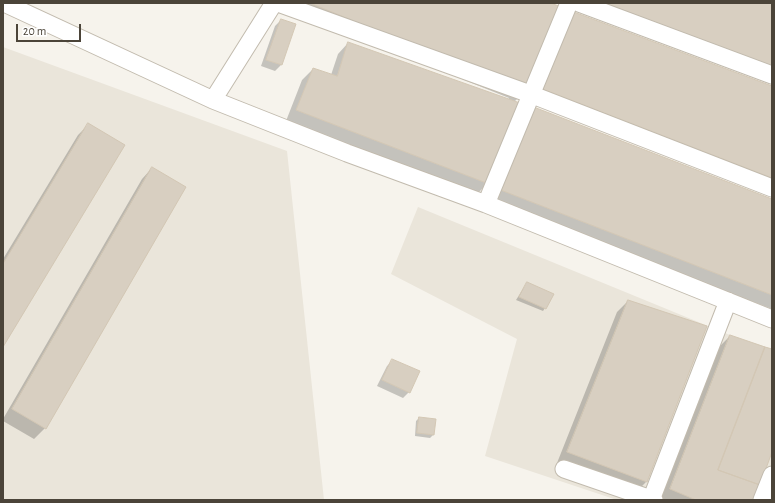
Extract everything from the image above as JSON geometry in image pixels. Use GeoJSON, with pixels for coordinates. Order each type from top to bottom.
{"type":"FeatureCollection","features":[{"type":"Feature","properties":{"kind":"street"},"geometry":{"type":"LineString","coordinates":[[4,3],[213,100],[347,153],[486,204],[772,319]]}},
{"type":"Feature","properties":{"kind":"street"},"geometry":{"type":"LineString","coordinates":[[213,100],[274,3]]}},
{"type":"Feature","properties":{"kind":"street"},"geometry":{"type":"LineString","coordinates":[[278,3],[530,94],[772,188]]}},
{"type":"Feature","properties":{"kind":"street"},"geometry":{"type":"LineString","coordinates":[[486,204],[568,3]]}},
{"type":"Feature","properties":{"kind":"street"},"geometry":{"type":"LineString","coordinates":[[579,3],[772,75]]}},
{"type":"Feature","properties":{"kind":"street"},"geometry":{"type":"LineString","coordinates":[[564,469],[653,500],[728,301]]}},
{"type":"Feature","properties":{"kind":"street"},"geometry":{"type":"LineString","coordinates":[[762,500],[772,475]]}},
{"type":"Feature","properties":{"kind":"shaded area"},"geometry":{"type":"Polygon","coordinates":[[[3,47],[287,151],[324,500],[3,500],[3,47]]]}},
{"type":"Feature","properties":{"kind":"shaded area"},"geometry":{"type":"Polygon","coordinates":[[[418,207],[730,335],[772,349],[772,500],[617,500],[485,456],[517,339],[391,274],[418,207]]]}},
{"type":"Feature","properties":{"kind":"building"},"geometry":{"type":"Polygon","coordinates":[[[310,3],[551,3],[561,7],[527,91],[310,3]]]}},
{"type":"Feature","properties":{"kind":"building"},"geometry":{"type":"Polygon","coordinates":[[[605,3],[772,3],[772,67],[605,3]]]}},
{"type":"Feature","properties":{"kind":"building"},"geometry":{"type":"Polygon","coordinates":[[[571,11],[772,86],[772,178],[540,88],[571,11]]]}},
{"type":"Feature","properties":{"kind":"building"},"geometry":{"type":"Polygon","coordinates":[[[281,19],[296,24],[282,65],[266,60],[281,19]]]}},
{"type":"Feature","properties":{"kind":"building"},"geometry":{"type":"Polygon","coordinates":[[[348,42],[520,103],[489,184],[296,110],[313,68],[337,76],[348,42]]]}},
{"type":"Feature","properties":{"kind":"building"},"geometry":{"type":"Polygon","coordinates":[[[531,106],[772,199],[772,295],[498,189],[531,106]]]}},
{"type":"Feature","properties":{"kind":"building"},"geometry":{"type":"Polygon","coordinates":[[[88,123],[125,145],[3,347],[3,264],[88,123]]]}},
{"type":"Feature","properties":{"kind":"building"},"geometry":{"type":"Polygon","coordinates":[[[152,167],[186,187],[46,429],[12,409],[152,167]]]}},
{"type":"Feature","properties":{"kind":"building"},"geometry":{"type":"Polygon","coordinates":[[[527,282],[554,294],[546,309],[519,297],[527,282]]]}},
{"type":"Feature","properties":{"kind":"building"},"geometry":{"type":"Polygon","coordinates":[[[628,300],[707,326],[647,482],[567,452],[628,300]]]}},
{"type":"Feature","properties":{"kind":"building"},"geometry":{"type":"Polygon","coordinates":[[[730,335],[765,347],[718,470],[760,485],[754,500],[696,500],[670,489],[730,335]]]}},
{"type":"Feature","properties":{"kind":"building"},"geometry":{"type":"Polygon","coordinates":[[[765,347],[772,349],[772,452],[760,485],[718,470],[765,347]]]}},
{"type":"Feature","properties":{"kind":"building"},"geometry":{"type":"Polygon","coordinates":[[[392,359],[420,371],[410,393],[382,380],[392,359]]]}},
{"type":"Feature","properties":{"kind":"building"},"geometry":{"type":"Polygon","coordinates":[[[419,417],[436,419],[434,435],[417,433],[419,417]]]}}]}
